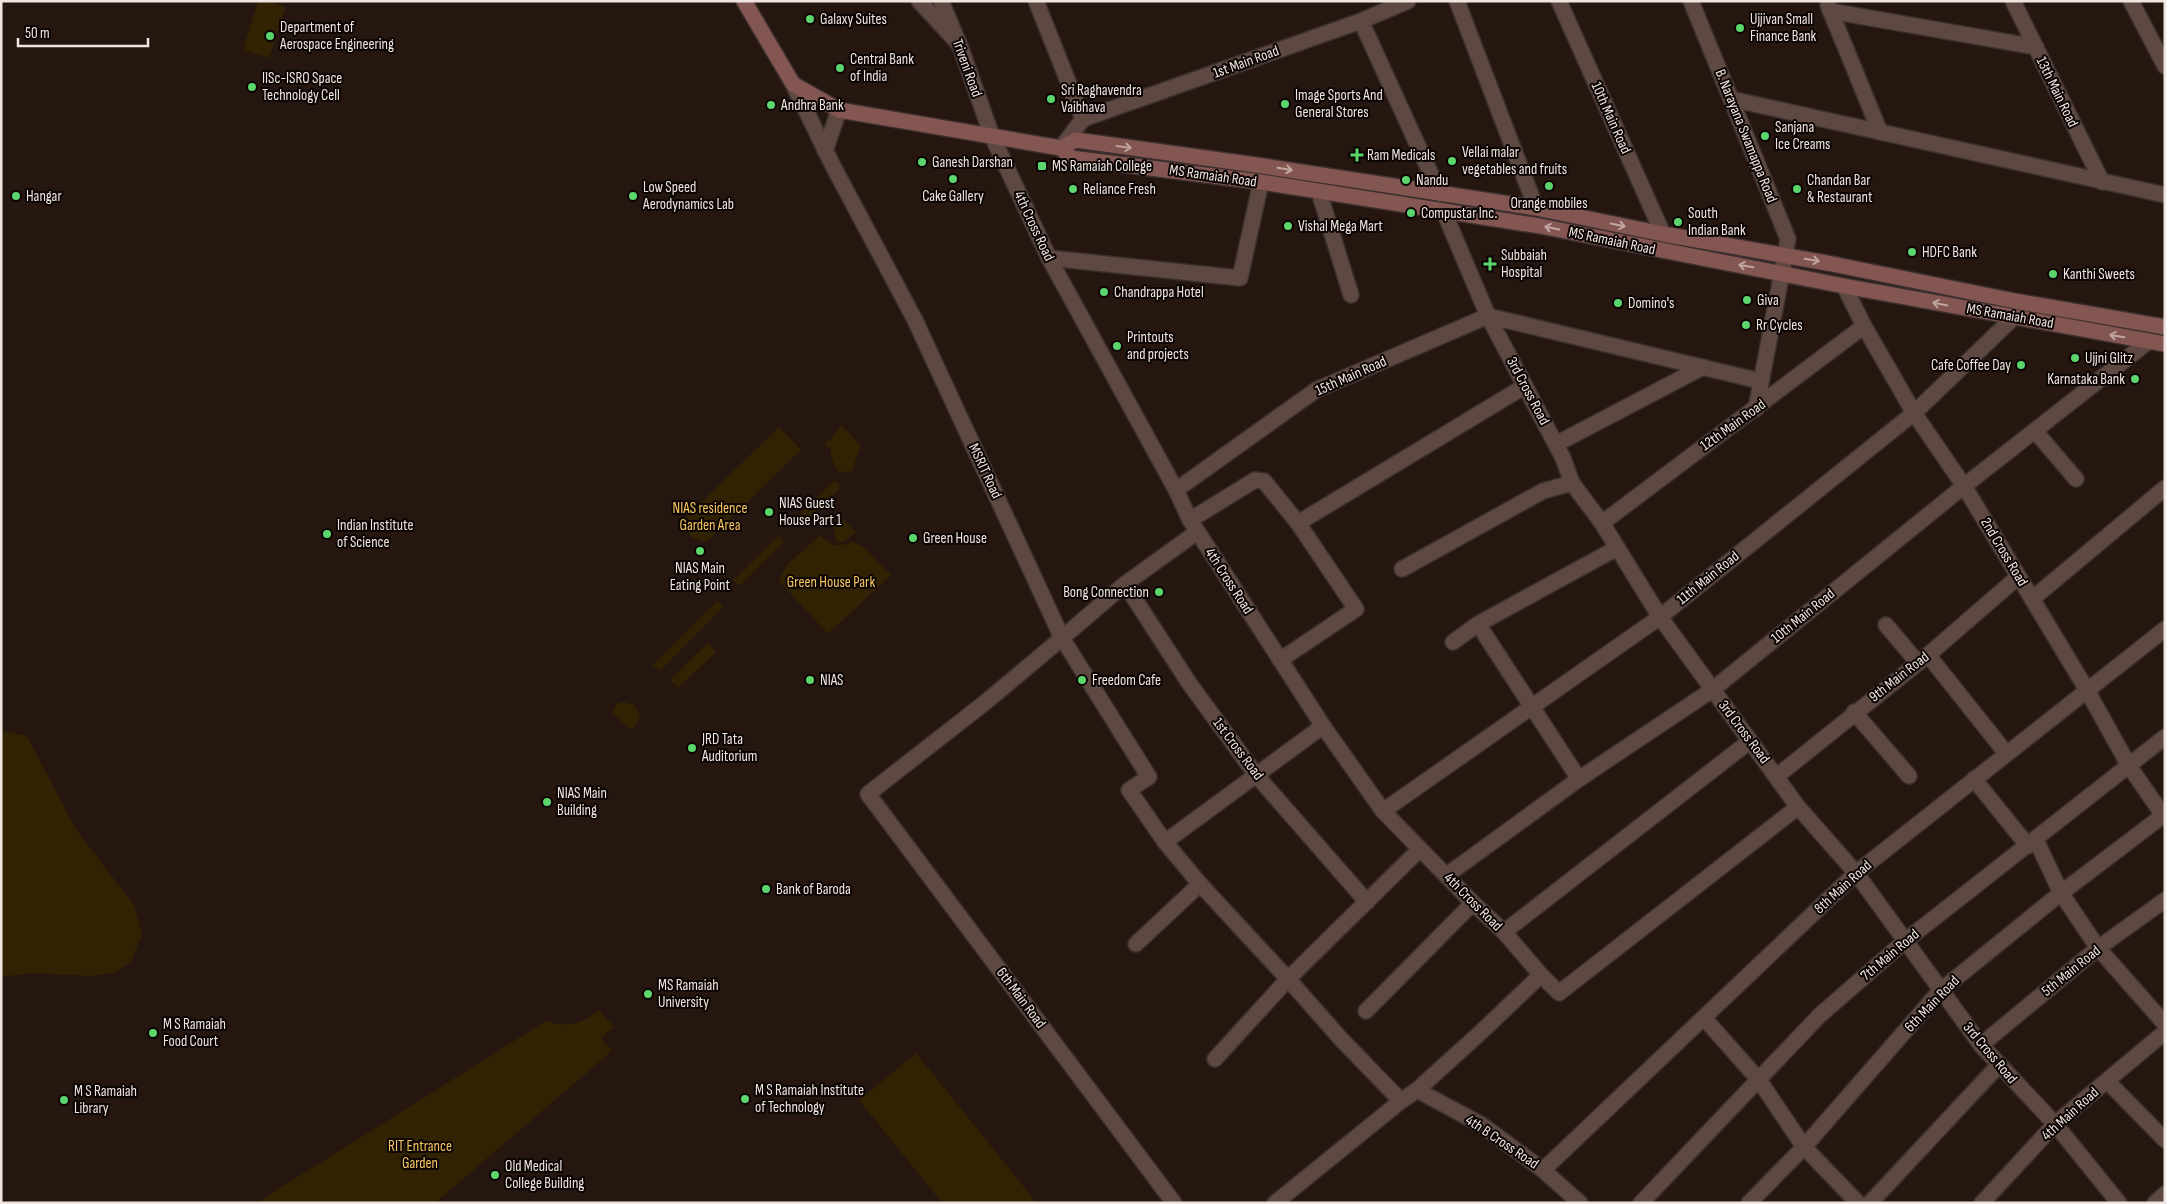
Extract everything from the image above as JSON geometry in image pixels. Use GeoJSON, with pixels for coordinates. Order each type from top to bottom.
{"type":"FeatureCollection","features":[{"type":"Feature","properties":{"kind":"main road","name":"MS Ramaiah Road"},"geometry":{"type":"LineString","coordinates":[[744,1],[793,84],[838,110],[1061,148],[1072,158],[1261,182],[1540,226],[2012,318],[2165,344]]}},
{"type":"Feature","properties":{"kind":"main road","name":"MS Ramaiah Road"},"geometry":{"type":"LineString","coordinates":[[1061,148],[1076,140],[1264,166],[1536,208],[2015,301],[2165,327]]}},
{"type":"Feature","properties":{"kind":"street"},"geometry":{"type":"LineString","coordinates":[[919,1],[960,46]]}},
{"type":"Feature","properties":{"kind":"street","name":"Triveni Road"},"geometry":{"type":"LineString","coordinates":[[941,1],[960,46],[992,136]]}},
{"type":"Feature","properties":{"kind":"street"},"geometry":{"type":"LineString","coordinates":[[1036,1],[1083,119],[1061,148]]}},
{"type":"Feature","properties":{"kind":"street","name":"1st Main Road"},"geometry":{"type":"LineString","coordinates":[[1083,119],[1361,21],[1408,1]]}},
{"type":"Feature","properties":{"kind":"street"},"geometry":{"type":"LineString","coordinates":[[1457,1],[1536,208]]}},
{"type":"Feature","properties":{"kind":"street","name":"10th Main Road"},"geometry":{"type":"LineString","coordinates":[[1559,1],[1663,234]]}},
{"type":"Feature","properties":{"kind":"street","name":"B. Narayana Swamappa Road"},"geometry":{"type":"LineString","coordinates":[[1691,1],[1788,239],[1756,409]]}},
{"type":"Feature","properties":{"kind":"street","name":"13th Main Road"},"geometry":{"type":"LineString","coordinates":[[2013,1],[2102,182]]}},
{"type":"Feature","properties":{"kind":"street"},"geometry":{"type":"LineString","coordinates":[[2131,1],[2165,66]]}},
{"type":"Feature","properties":{"kind":"street"},"geometry":{"type":"LineString","coordinates":[[1828,6],[1880,132]]}},
{"type":"Feature","properties":{"kind":"street"},"geometry":{"type":"LineString","coordinates":[[1828,6],[2036,48]]}},
{"type":"Feature","properties":{"kind":"street"},"geometry":{"type":"LineString","coordinates":[[1361,21],[1440,194]]}},
{"type":"Feature","properties":{"kind":"street","name":"MSRIT Road"},"geometry":{"type":"LineString","coordinates":[[793,84],[825,151],[915,320],[1062,638],[1149,777],[1129,790],[1165,842]]}},
{"type":"Feature","properties":{"kind":"street"},"geometry":{"type":"LineString","coordinates":[[1731,99],[2165,195]]}},
{"type":"Feature","properties":{"kind":"street"},"geometry":{"type":"LineString","coordinates":[[825,151],[838,110]]}},
{"type":"Feature","properties":{"kind":"street","name":"4th Cross Road"},"geometry":{"type":"LineString","coordinates":[[992,136],[1049,258],[1176,490],[1193,526],[1323,726],[1383,811],[1504,932],[1559,993],[1798,807]]}},
{"type":"Feature","properties":{"kind":"street"},"geometry":{"type":"LineString","coordinates":[[1049,258],[1240,278],[1261,182]]}},
{"type":"Feature","properties":{"kind":"street"},"geometry":{"type":"LineString","coordinates":[[1319,192],[1351,295]]}},
{"type":"Feature","properties":{"kind":"street","name":"3rd Cross Road"},"geometry":{"type":"LineString","coordinates":[[1444,212],[1488,316],[1556,444],[1572,483],[1602,523],[1660,617],[1798,807],[1856,874],[1981,1045],[1998,1066],[2055,1124],[2118,1203]]}},
{"type":"Feature","properties":{"kind":"street","name":"2nd Cross Road"},"geometry":{"type":"LineString","coordinates":[[1844,286],[1864,326],[1914,413],[1964,486],[2087,690],[2129,766],[2164,816]]}},
{"type":"Feature","properties":{"kind":"street"},"geometry":{"type":"LineString","coordinates":[[1488,316],[1760,381]]}},
{"type":"Feature","properties":{"kind":"street","name":"15th Main Road"},"geometry":{"type":"LineString","coordinates":[[1176,490],[1316,390],[1488,316]]}},
{"type":"Feature","properties":{"kind":"street","name":"11th Main Road"},"geometry":{"type":"LineString","coordinates":[[1383,811],[1660,617],[1914,413],[2012,318]]}},
{"type":"Feature","properties":{"kind":"street","name":"12th Main Road"},"geometry":{"type":"LineString","coordinates":[[1602,523],[1864,326]]}},
{"type":"Feature","properties":{"kind":"street","name":"10th Main Road"},"geometry":{"type":"LineString","coordinates":[[1447,875],[1579,779],[1712,690],[1964,486],[2149,342]]}},
{"type":"Feature","properties":{"kind":"street"},"geometry":{"type":"LineString","coordinates":[[1556,444],[1703,367]]}},
{"type":"Feature","properties":{"kind":"street"},"geometry":{"type":"LineString","coordinates":[[1298,523],[1525,386]]}},
{"type":"Feature","properties":{"kind":"street"},"geometry":{"type":"LineString","coordinates":[[2035,431],[2076,478]]}},
{"type":"Feature","properties":{"kind":"street"},"geometry":{"type":"LineString","coordinates":[[1062,638],[1193,526],[1255,480],[1264,481],[1298,523],[1356,609],[1280,660]]}},
{"type":"Feature","properties":{"kind":"street"},"geometry":{"type":"LineString","coordinates":[[1402,569],[1543,491],[1572,483]]}},
{"type":"Feature","properties":{"kind":"street"},"geometry":{"type":"LineString","coordinates":[[2032,599],[2165,488]]}},
{"type":"Feature","properties":{"kind":"street"},"geometry":{"type":"LineString","coordinates":[[1453,642],[1478,624],[1617,548]]}},
{"type":"Feature","properties":{"kind":"street","name":"9th Main Road"},"geometry":{"type":"LineString","coordinates":[[1777,776],[1854,712],[1923,659],[2018,577]]}},
{"type":"Feature","properties":{"kind":"street","name":"1st Cross Road"},"geometry":{"type":"LineString","coordinates":[[1125,584],[1172,658],[1257,776],[1367,902]]}},
{"type":"Feature","properties":{"kind":"street"},"geometry":{"type":"LineString","coordinates":[[1478,624],[1579,779]]}},
{"type":"Feature","properties":{"kind":"street"},"geometry":{"type":"LineString","coordinates":[[1886,625],[1923,659],[2006,753]]}},
{"type":"Feature","properties":{"kind":"street","name":"8th Main Road"},"geometry":{"type":"LineString","coordinates":[[1543,1170],[1856,874],[2006,753],[2165,629]]}},
{"type":"Feature","properties":{"kind":"street","name":"6th Main Road"},"geometry":{"type":"LineString","coordinates":[[1062,638],[987,701],[868,794],[1174,1203]]}},
{"type":"Feature","properties":{"kind":"street"},"geometry":{"type":"LineString","coordinates":[[1854,712],[1909,776]]}},
{"type":"Feature","properties":{"kind":"street"},"geometry":{"type":"LineString","coordinates":[[1323,726],[1165,842],[1200,884],[1400,1101]]}},
{"type":"Feature","properties":{"kind":"street","name":"7th Main Road"},"geometry":{"type":"LineString","coordinates":[[1642,1203],[1819,1016],[1904,941],[2165,738]]}},
{"type":"Feature","properties":{"kind":"street"},"geometry":{"type":"LineString","coordinates":[[1504,932],[1750,740]]}},
{"type":"Feature","properties":{"kind":"street"},"geometry":{"type":"LineString","coordinates":[[1974,780],[2032,843],[2061,893],[2098,948],[2165,1024]]}},
{"type":"Feature","properties":{"kind":"street","name":"6th Main Road"},"geometry":{"type":"LineString","coordinates":[[1749,1203],[1804,1147],[1940,991],[2061,893],[2164,816]]}},
{"type":"Feature","properties":{"kind":"street"},"geometry":{"type":"LineString","coordinates":[[1215,1059],[1288,979],[1420,849]]}},
{"type":"Feature","properties":{"kind":"street"},"geometry":{"type":"LineString","coordinates":[[1136,944],[1200,884]]}},
{"type":"Feature","properties":{"kind":"street","name":"5th Main Road"},"geometry":{"type":"LineString","coordinates":[[1981,1045],[2098,948],[2165,900]]}},
{"type":"Feature","properties":{"kind":"street"},"geometry":{"type":"LineString","coordinates":[[1366,1011],[1473,903]]}},
{"type":"Feature","properties":{"kind":"street"},"geometry":{"type":"LineString","coordinates":[[1275,1203],[1400,1101],[1417,1090],[1541,975]]}},
{"type":"Feature","properties":{"kind":"street"},"geometry":{"type":"LineString","coordinates":[[1704,1018],[1759,1080],[1804,1147],[1858,1203]]}},
{"type":"Feature","properties":{"kind":"street","name":"4th Main Road"},"geometry":{"type":"LineString","coordinates":[[1988,1201],[2055,1124],[2108,1082],[2165,1032]]}},
{"type":"Feature","properties":{"kind":"street"},"geometry":{"type":"LineString","coordinates":[[1870,1203],[1998,1066]]}},
{"type":"Feature","properties":{"kind":"street"},"geometry":{"type":"LineString","coordinates":[[2108,1082],[2165,1140]]}},
{"type":"Feature","properties":{"kind":"street","name":"4th B Cross Road"},"geometry":{"type":"LineString","coordinates":[[1417,1090],[1482,1125],[1543,1170],[1580,1203]]}},
{"type":"Feature","properties":{"kind":"street"},"geometry":{"type":"LineString","coordinates":[[2156,1203],[2165,1194]]}},
{"type":"Feature","properties":{"kind":"green space"},"geometry":{"type":"Polygon","coordinates":[[[258,1],[267,1],[286,7],[269,58],[243,50],[258,1]]]}},
{"type":"Feature","properties":{"kind":"green space"},"geometry":{"type":"Polygon","coordinates":[[[841,425],[861,446],[851,473],[838,471],[831,458],[831,449],[824,446],[841,425]]]}},
{"type":"Feature","properties":{"kind":"green space","name":"NIAS residence Garden Area"},"geometry":{"type":"Polygon","coordinates":[[[779,427],[801,450],[706,542],[691,537],[682,521],[779,427]]]}},
{"type":"Feature","properties":{"kind":"green space"},"geometry":{"type":"Polygon","coordinates":[[[835,480],[842,487],[802,524],[796,518],[835,480]]]}},
{"type":"Feature","properties":{"kind":"green space"},"geometry":{"type":"Polygon","coordinates":[[[841,517],[856,532],[843,543],[836,541],[833,527],[841,517]]]}},
{"type":"Feature","properties":{"kind":"green space","name":"Green House Park"},"geometry":{"type":"Polygon","coordinates":[[[820,535],[835,545],[852,542],[864,547],[891,575],[828,634],[779,581],[787,565],[820,535]]]}},
{"type":"Feature","properties":{"kind":"green space"},"geometry":{"type":"Polygon","coordinates":[[[778,536],[784,542],[739,586],[733,580],[778,536]]]}},
{"type":"Feature","properties":{"kind":"green space"},"geometry":{"type":"Polygon","coordinates":[[[717,601],[723,607],[660,671],[653,665],[717,601]]]}},
{"type":"Feature","properties":{"kind":"green space"},"geometry":{"type":"Polygon","coordinates":[[[708,643],[716,652],[678,688],[670,680],[708,643]]]}},
{"type":"Feature","properties":{"kind":"green space"},"geometry":{"type":"Polygon","coordinates":[[[623,702],[634,705],[640,714],[637,724],[629,729],[612,713],[616,704],[623,702]]]}},
{"type":"Feature","properties":{"kind":"green space"},"geometry":{"type":"Polygon","coordinates":[[[1,730],[27,736],[75,828],[134,905],[142,934],[131,962],[113,973],[89,976],[31,973],[1,977],[1,730]]]}},
{"type":"Feature","properties":{"kind":"green space","name":"RIT Entrance Garden"},"geometry":{"type":"Polygon","coordinates":[[[599,1010],[614,1027],[601,1038],[612,1051],[435,1203],[256,1203],[546,1021],[561,1024],[574,1023],[587,1019],[599,1010]]]}},
{"type":"Feature","properties":{"kind":"green space"},"geometry":{"type":"Polygon","coordinates":[[[916,1053],[1037,1203],[942,1203],[859,1100],[916,1053]]]}},
{"type":"Feature","properties":{"kind":"place","name":"Galaxy Suites"},"geometry":{"type":"Point","coordinates":[810,19]}},
{"type":"Feature","properties":{"kind":"place","name":"Ujjivan Small Finance Bank"},"geometry":{"type":"Point","coordinates":[1740,28]}},
{"type":"Feature","properties":{"kind":"place","name":"Department of Aerospace Engineering"},"geometry":{"type":"Point","coordinates":[270,36]}},
{"type":"Feature","properties":{"kind":"place","name":"Central Bank of India"},"geometry":{"type":"Point","coordinates":[840,68]}},
{"type":"Feature","properties":{"kind":"place","name":"IISc-ISRO Space Technology Cell"},"geometry":{"type":"Point","coordinates":[252,87]}},
{"type":"Feature","properties":{"kind":"place","name":"Sri Raghavendra Vaibhava"},"geometry":{"type":"Point","coordinates":[1051,99]}},
{"type":"Feature","properties":{"kind":"place","name":"Image Sports And General Stores"},"geometry":{"type":"Point","coordinates":[1285,104]}},
{"type":"Feature","properties":{"kind":"place","name":"Andhra Bank"},"geometry":{"type":"Point","coordinates":[771,105]}},
{"type":"Feature","properties":{"kind":"place","name":"Sanjana Ice Creams"},"geometry":{"type":"Point","coordinates":[1765,136]}},
{"type":"Feature","properties":{"kind":"place","name":"Ram Medicals"},"geometry":{"type":"Point","coordinates":[1357,155]}},
{"type":"Feature","properties":{"kind":"place","name":"Vellai malar vegetables and fruits"},"geometry":{"type":"Point","coordinates":[1452,161]}},
{"type":"Feature","properties":{"kind":"place","name":"Ganesh Darshan"},"geometry":{"type":"Point","coordinates":[922,162]}},
{"type":"Feature","properties":{"kind":"place","name":"MS Ramaiah College"},"geometry":{"type":"Point","coordinates":[1042,166]}},
{"type":"Feature","properties":{"kind":"place","name":"Cake Gallery"},"geometry":{"type":"Point","coordinates":[953,179]}},
{"type":"Feature","properties":{"kind":"place","name":"Nandu"},"geometry":{"type":"Point","coordinates":[1406,180]}},
{"type":"Feature","properties":{"kind":"place","name":"Orange mobiles"},"geometry":{"type":"Point","coordinates":[1549,186]}},
{"type":"Feature","properties":{"kind":"place","name":"Reliance Fresh"},"geometry":{"type":"Point","coordinates":[1073,189]}},
{"type":"Feature","properties":{"kind":"place","name":"Chandan Bar & Restaurant"},"geometry":{"type":"Point","coordinates":[1797,189]}},
{"type":"Feature","properties":{"kind":"place","name":"Hangar"},"geometry":{"type":"Point","coordinates":[16,196]}},
{"type":"Feature","properties":{"kind":"place","name":"Low Speed Aerodynamics Lab"},"geometry":{"type":"Point","coordinates":[633,196]}},
{"type":"Feature","properties":{"kind":"place","name":"Compustar Inc."},"geometry":{"type":"Point","coordinates":[1411,213]}},
{"type":"Feature","properties":{"kind":"place","name":"South Indian Bank"},"geometry":{"type":"Point","coordinates":[1678,222]}},
{"type":"Feature","properties":{"kind":"place","name":"Vishal Mega Mart"},"geometry":{"type":"Point","coordinates":[1288,226]}},
{"type":"Feature","properties":{"kind":"place","name":"HDFC Bank"},"geometry":{"type":"Point","coordinates":[1912,252]}},
{"type":"Feature","properties":{"kind":"place","name":"Subbaiah Hospital"},"geometry":{"type":"Point","coordinates":[1490,264]}},
{"type":"Feature","properties":{"kind":"place","name":"Kanthi Sweets"},"geometry":{"type":"Point","coordinates":[2053,274]}},
{"type":"Feature","properties":{"kind":"place","name":"Chandrappa Hotel"},"geometry":{"type":"Point","coordinates":[1104,292]}},
{"type":"Feature","properties":{"kind":"place","name":"Giva"},"geometry":{"type":"Point","coordinates":[1747,300]}},
{"type":"Feature","properties":{"kind":"place","name":"Domino's"},"geometry":{"type":"Point","coordinates":[1618,303]}},
{"type":"Feature","properties":{"kind":"place","name":"Rr Cycles"},"geometry":{"type":"Point","coordinates":[1746,325]}},
{"type":"Feature","properties":{"kind":"place","name":"Printouts and projects"},"geometry":{"type":"Point","coordinates":[1117,346]}},
{"type":"Feature","properties":{"kind":"place","name":"Ujjni Glitz"},"geometry":{"type":"Point","coordinates":[2075,358]}},
{"type":"Feature","properties":{"kind":"place","name":"Cafe Coffee Day"},"geometry":{"type":"Point","coordinates":[2021,365]}},
{"type":"Feature","properties":{"kind":"place","name":"Karnataka Bank"},"geometry":{"type":"Point","coordinates":[2135,379]}},
{"type":"Feature","properties":{"kind":"place","name":"NIAS Guest House Part 1"},"geometry":{"type":"Point","coordinates":[769,512]}},
{"type":"Feature","properties":{"kind":"place","name":"Indian Institute of Science"},"geometry":{"type":"Point","coordinates":[327,534]}},
{"type":"Feature","properties":{"kind":"place","name":"Green House"},"geometry":{"type":"Point","coordinates":[913,538]}},
{"type":"Feature","properties":{"kind":"place","name":"NIAS Main Eating Point"},"geometry":{"type":"Point","coordinates":[700,551]}},
{"type":"Feature","properties":{"kind":"place","name":"Bong Connection"},"geometry":{"type":"Point","coordinates":[1159,592]}},
{"type":"Feature","properties":{"kind":"place","name":"NIAS"},"geometry":{"type":"Point","coordinates":[810,680]}},
{"type":"Feature","properties":{"kind":"place","name":"Freedom Cafe"},"geometry":{"type":"Point","coordinates":[1082,680]}},
{"type":"Feature","properties":{"kind":"place","name":"JRD Tata Auditorium"},"geometry":{"type":"Point","coordinates":[692,748]}},
{"type":"Feature","properties":{"kind":"place","name":"NIAS Main Building"},"geometry":{"type":"Point","coordinates":[547,802]}},
{"type":"Feature","properties":{"kind":"place","name":"Bank of Baroda"},"geometry":{"type":"Point","coordinates":[766,889]}},
{"type":"Feature","properties":{"kind":"place","name":"MS Ramaiah University"},"geometry":{"type":"Point","coordinates":[648,994]}},
{"type":"Feature","properties":{"kind":"place","name":"M S Ramaiah Food Court"},"geometry":{"type":"Point","coordinates":[153,1033]}},
{"type":"Feature","properties":{"kind":"place","name":"M S Ramaiah Institute of Technology"},"geometry":{"type":"Point","coordinates":[745,1099]}},
{"type":"Feature","properties":{"kind":"place","name":"M S Ramaiah Library"},"geometry":{"type":"Point","coordinates":[64,1100]}},
{"type":"Feature","properties":{"kind":"place","name":"Old Medical College Building"},"geometry":{"type":"Point","coordinates":[495,1175]}}]}
